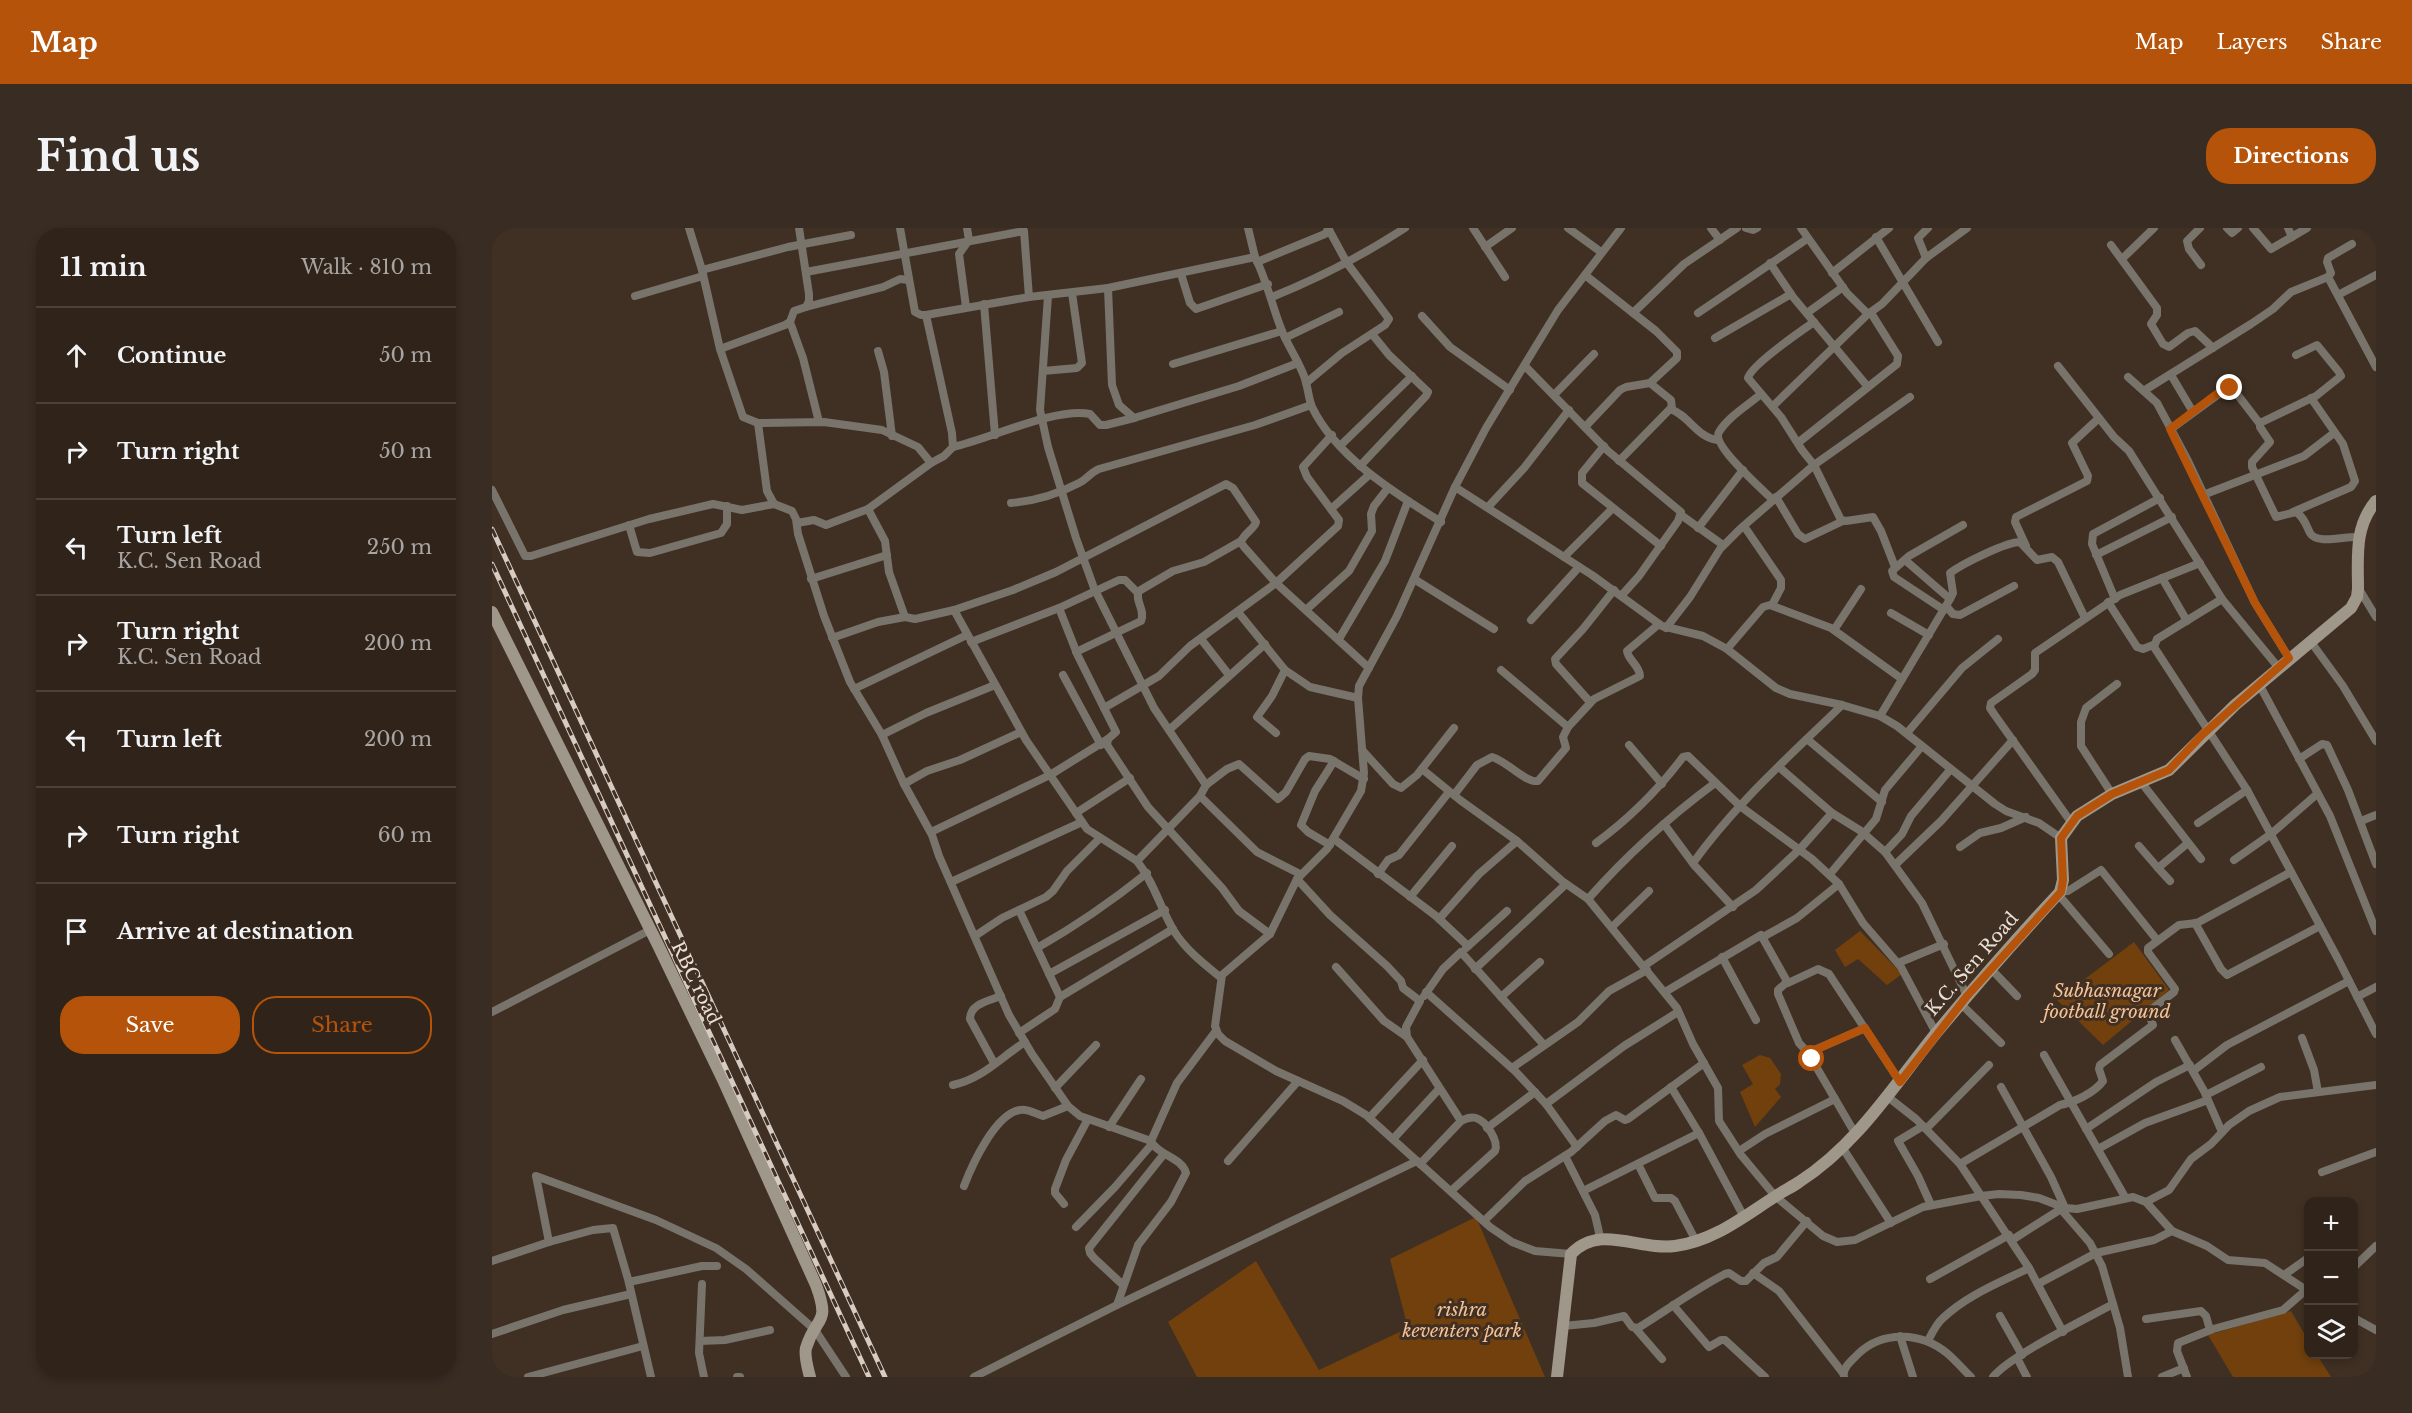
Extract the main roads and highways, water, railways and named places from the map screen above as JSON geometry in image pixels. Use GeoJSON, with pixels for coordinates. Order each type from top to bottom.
{"type":"FeatureCollection","features":[{"type":"Feature","properties":{"kind":"railway"},"geometry":{"type":"LineString","coordinates":[[492,529],[885,1377]]}},
{"type":"Feature","properties":{"kind":"railway"},"geometry":{"type":"LineString","coordinates":[[492,564],[869,1377]]}},
{"type":"Feature","properties":{"kind":"park label","name":"Subhasnagar football ground"},"geometry":{"type":"Point","coordinates":[2107,1002]}},
{"type":"Feature","properties":{"kind":"park label","name":"rishra keventers park"},"geometry":{"type":"Point","coordinates":[1462,1320]}}]}
